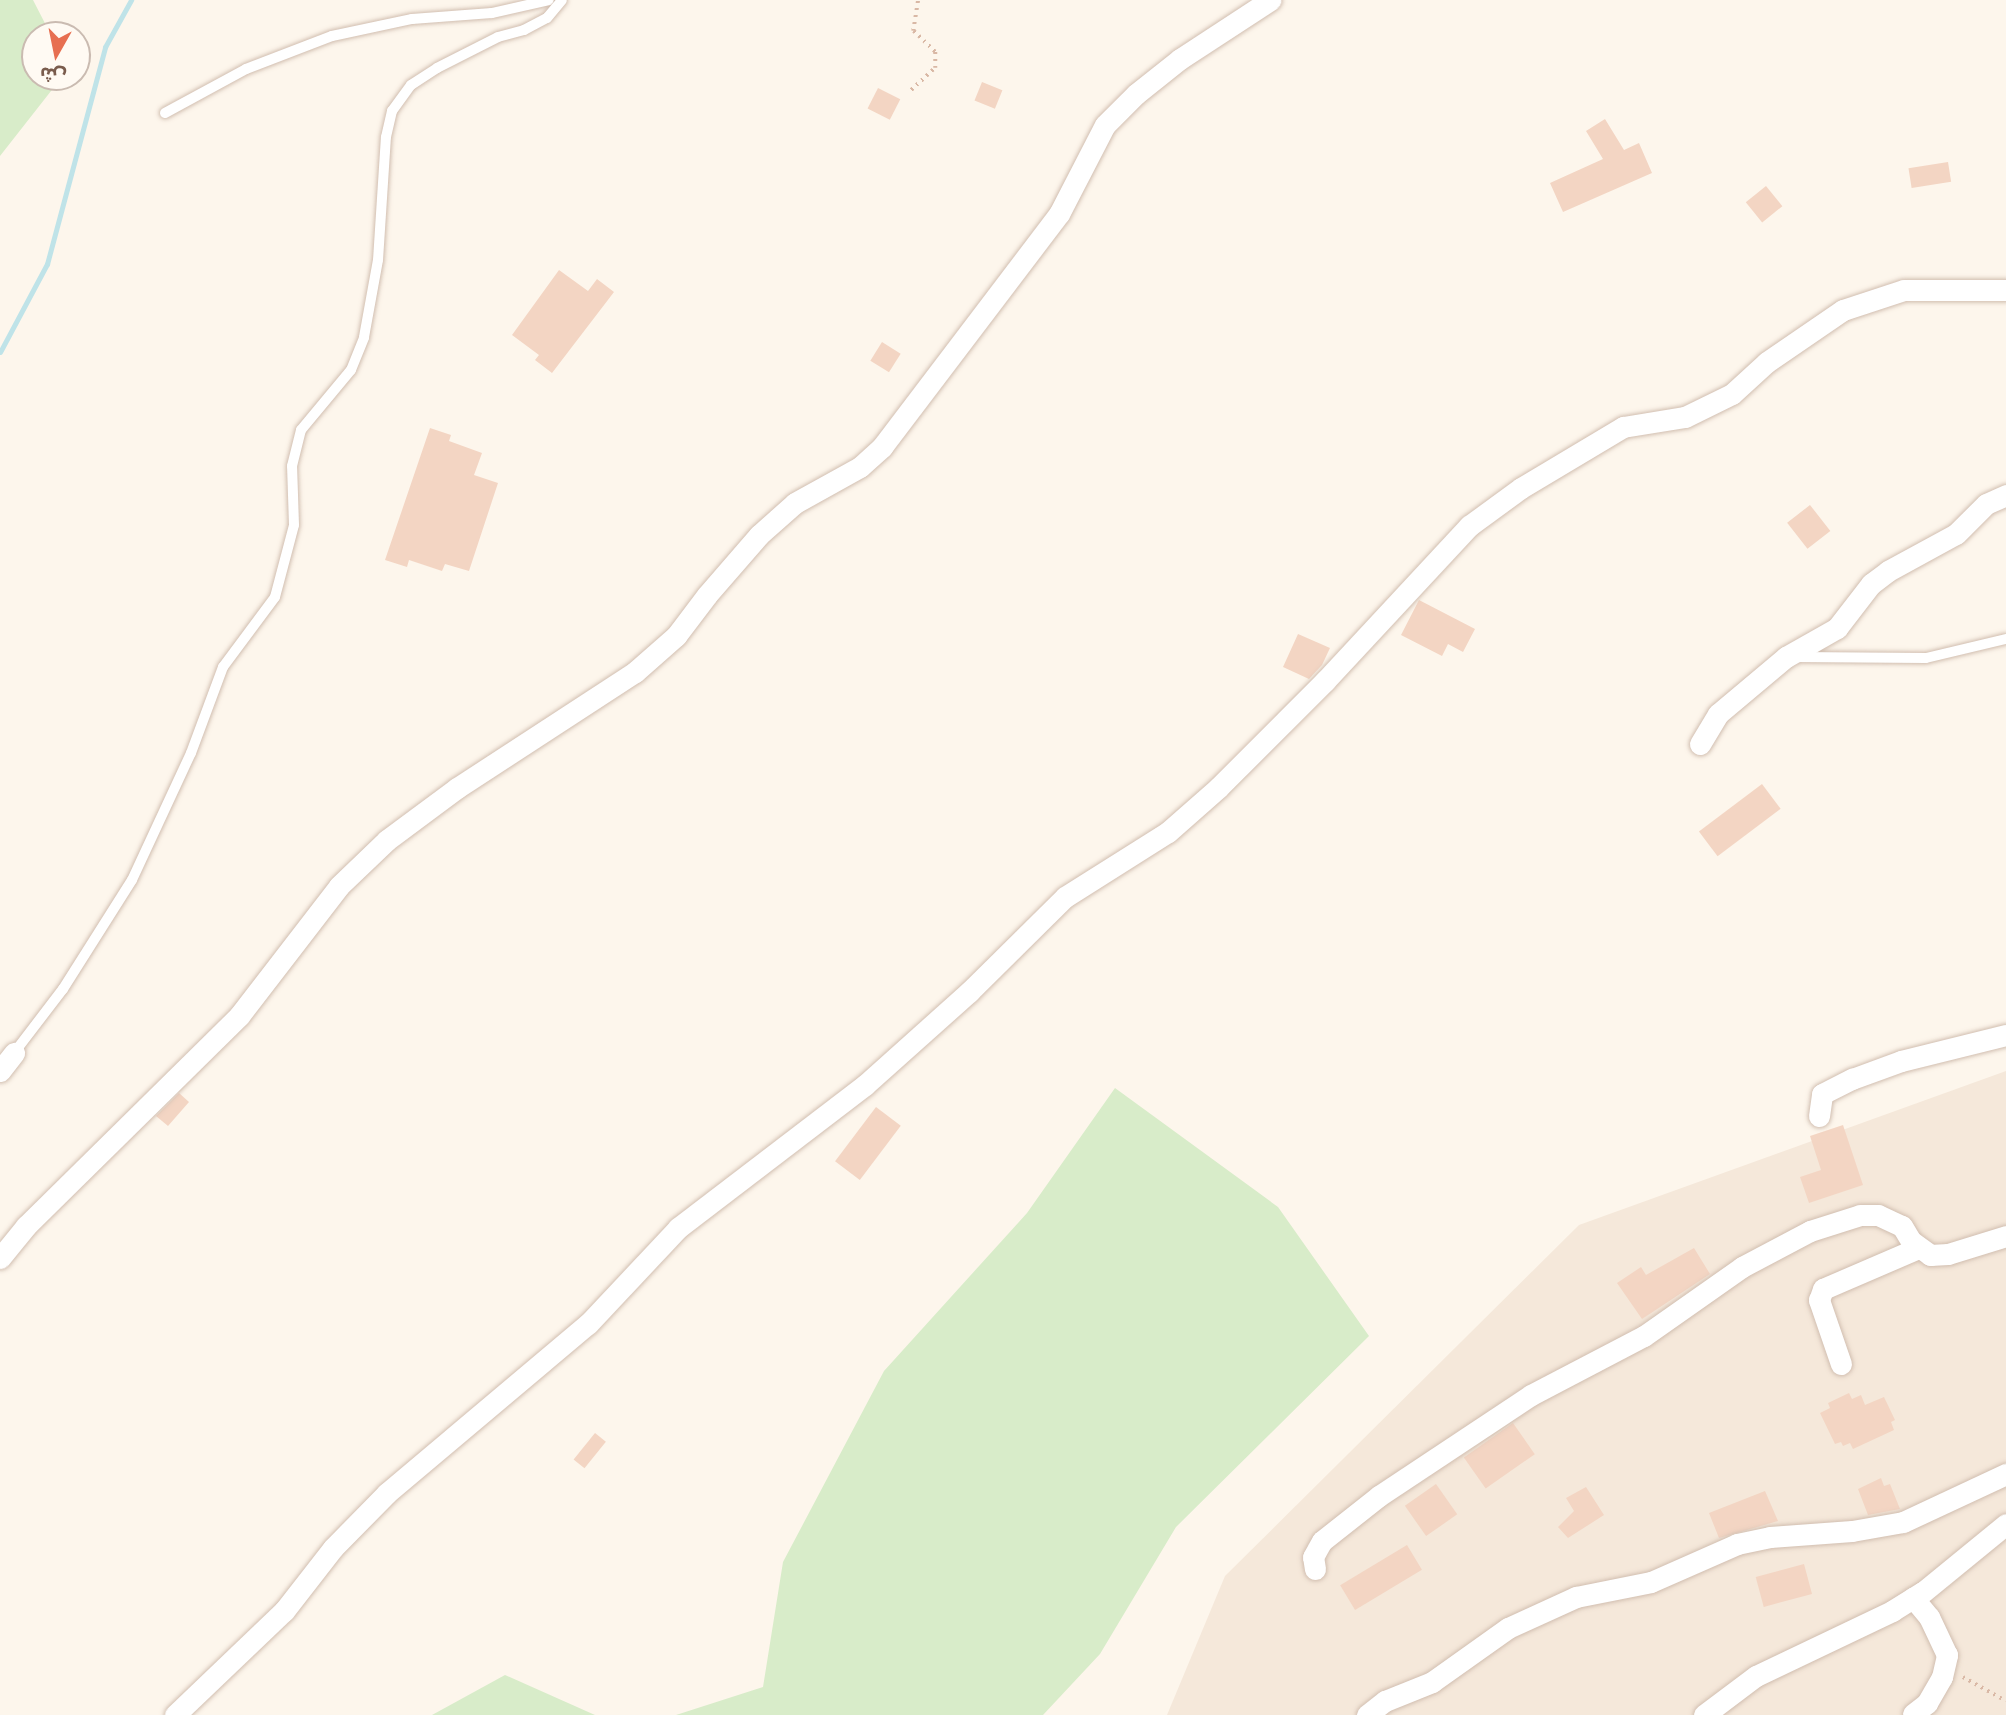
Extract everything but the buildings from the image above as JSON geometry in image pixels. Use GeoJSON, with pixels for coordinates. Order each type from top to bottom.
{"type":"FeatureCollection","features":[{"type":"Feature","properties":{"kind":"street"},"geometry":{"type":"LineString","coordinates":[[0,1258],[26,1226],[239,1016],[339,886],[387,840],[457,788],[635,672],[676,636],[759,535],[794,503],[860,467],[882,447],[1059,214],[1105,125],[1136,94],[1180,59],[1270,0]]}},
{"type":"Feature","properties":{"kind":"street"},"geometry":{"type":"LineString","coordinates":[[175,1715],[284,1611],[333,1548],[387,1493],[588,1324],[678,1228],[866,1085],[969,992],[1065,897],[1168,832],[1219,787],[1325,681],[1469,526],[1521,488],[1623,427],[1685,417],[1732,394],[1767,362],[1843,310],[1904,290],[2006,290]]}},
{"type":"Feature","properties":{"kind":"street"},"geometry":{"type":"LineString","coordinates":[[1700,744],[1718,714],[1786,657],[1836,628],[1871,584],[1888,571],[1956,534],[1986,504],[2006,495]]}},
{"type":"Feature","properties":{"kind":"street"},"geometry":{"type":"LineString","coordinates":[[1819,1116],[1822,1094],[1852,1079],[1901,1061],[2006,1035]]}},
{"type":"Feature","properties":{"kind":"street"},"geometry":{"type":"LineString","coordinates":[[0,1070],[7,1054]]}},
{"type":"Feature","properties":{"kind":"street"},"geometry":{"type":"LineString","coordinates":[[1315,1569],[1313,1557],[1322,1541],[1379,1496],[1531,1395],[1644,1336],[1742,1267],[1810,1231],[1860,1215],[1893,1219],[1902,1226],[1918,1248],[1930,1255],[1948,1254],[2006,1236]]}},
{"type":"Feature","properties":{"kind":"street"},"geometry":{"type":"LineString","coordinates":[[1841,1364],[1819,1300],[1822,1289],[1918,1248]]}},
{"type":"Feature","properties":{"kind":"street"},"geometry":{"type":"LineString","coordinates":[[1367,1715],[1385,1701],[1432,1682],[1508,1628],[1577,1597],[1651,1582],[1748,1542],[1903,1522],[2006,1474]]}},
{"type":"Feature","properties":{"kind":"street"},"geometry":{"type":"LineString","coordinates":[[1704,1715],[1756,1676],[1913,1598],[2006,1524]]}},
{"type":"Feature","properties":{"kind":"street"},"geometry":{"type":"LineString","coordinates":[[1913,1598],[1929,1617],[1947,1655],[1942,1677],[1927,1703],[1913,1714]]}},
{"type":"Feature","properties":{"kind":"lane"},"geometry":{"type":"LineString","coordinates":[[165,113],[246,69],[332,36],[412,19],[492,13],[549,0]]}},
{"type":"Feature","properties":{"kind":"lane"},"geometry":{"type":"LineString","coordinates":[[7,1054],[63,989],[132,880],[191,753],[223,667],[275,597],[294,524],[292,466],[301,430],[351,370],[364,337],[378,260],[386,137],[392,111],[411,85],[437,68],[498,37],[524,30],[547,18],[562,0]]}},
{"type":"Feature","properties":{"kind":"lane"},"geometry":{"type":"LineString","coordinates":[[1786,657],[1926,659],[2006,639]]}},
{"type":"Feature","properties":{"kind":"path"},"geometry":{"type":"LineString","coordinates":[[911,90],[935,68],[935,52],[913,31],[918,0]]}},
{"type":"Feature","properties":{"kind":"path"},"geometry":{"type":"LineString","coordinates":[[1947,1655],[1963,1677],[2006,1701]]}},
{"type":"Feature","properties":{"kind":"shaded area"},"geometry":{"type":"Polygon","coordinates":[[[2006,1071],[2006,1715],[1167,1715],[1225,1576],[1579,1225],[2006,1071]]]}},
{"type":"Feature","properties":{"kind":"green space"},"geometry":{"type":"Polygon","coordinates":[[[0,0],[33,0],[44,21],[21,21],[21,91],[51,91],[0,156],[0,0]]]}},
{"type":"Feature","properties":{"kind":"green space"},"geometry":{"type":"Polygon","coordinates":[[[1115,1088],[1278,1207],[1369,1336],[1176,1527],[1100,1654],[1043,1715],[676,1715],[763,1687],[783,1562],[884,1371],[1027,1213],[1115,1088]]]}},
{"type":"Feature","properties":{"kind":"green space"},"geometry":{"type":"Polygon","coordinates":[[[505,1675],[595,1715],[432,1715],[505,1675]]]}},
{"type":"Feature","properties":{"kind":"waterway"},"geometry":{"type":"LineString","coordinates":[[0,352],[47,264],[105,47],[131,0]]}}]}
